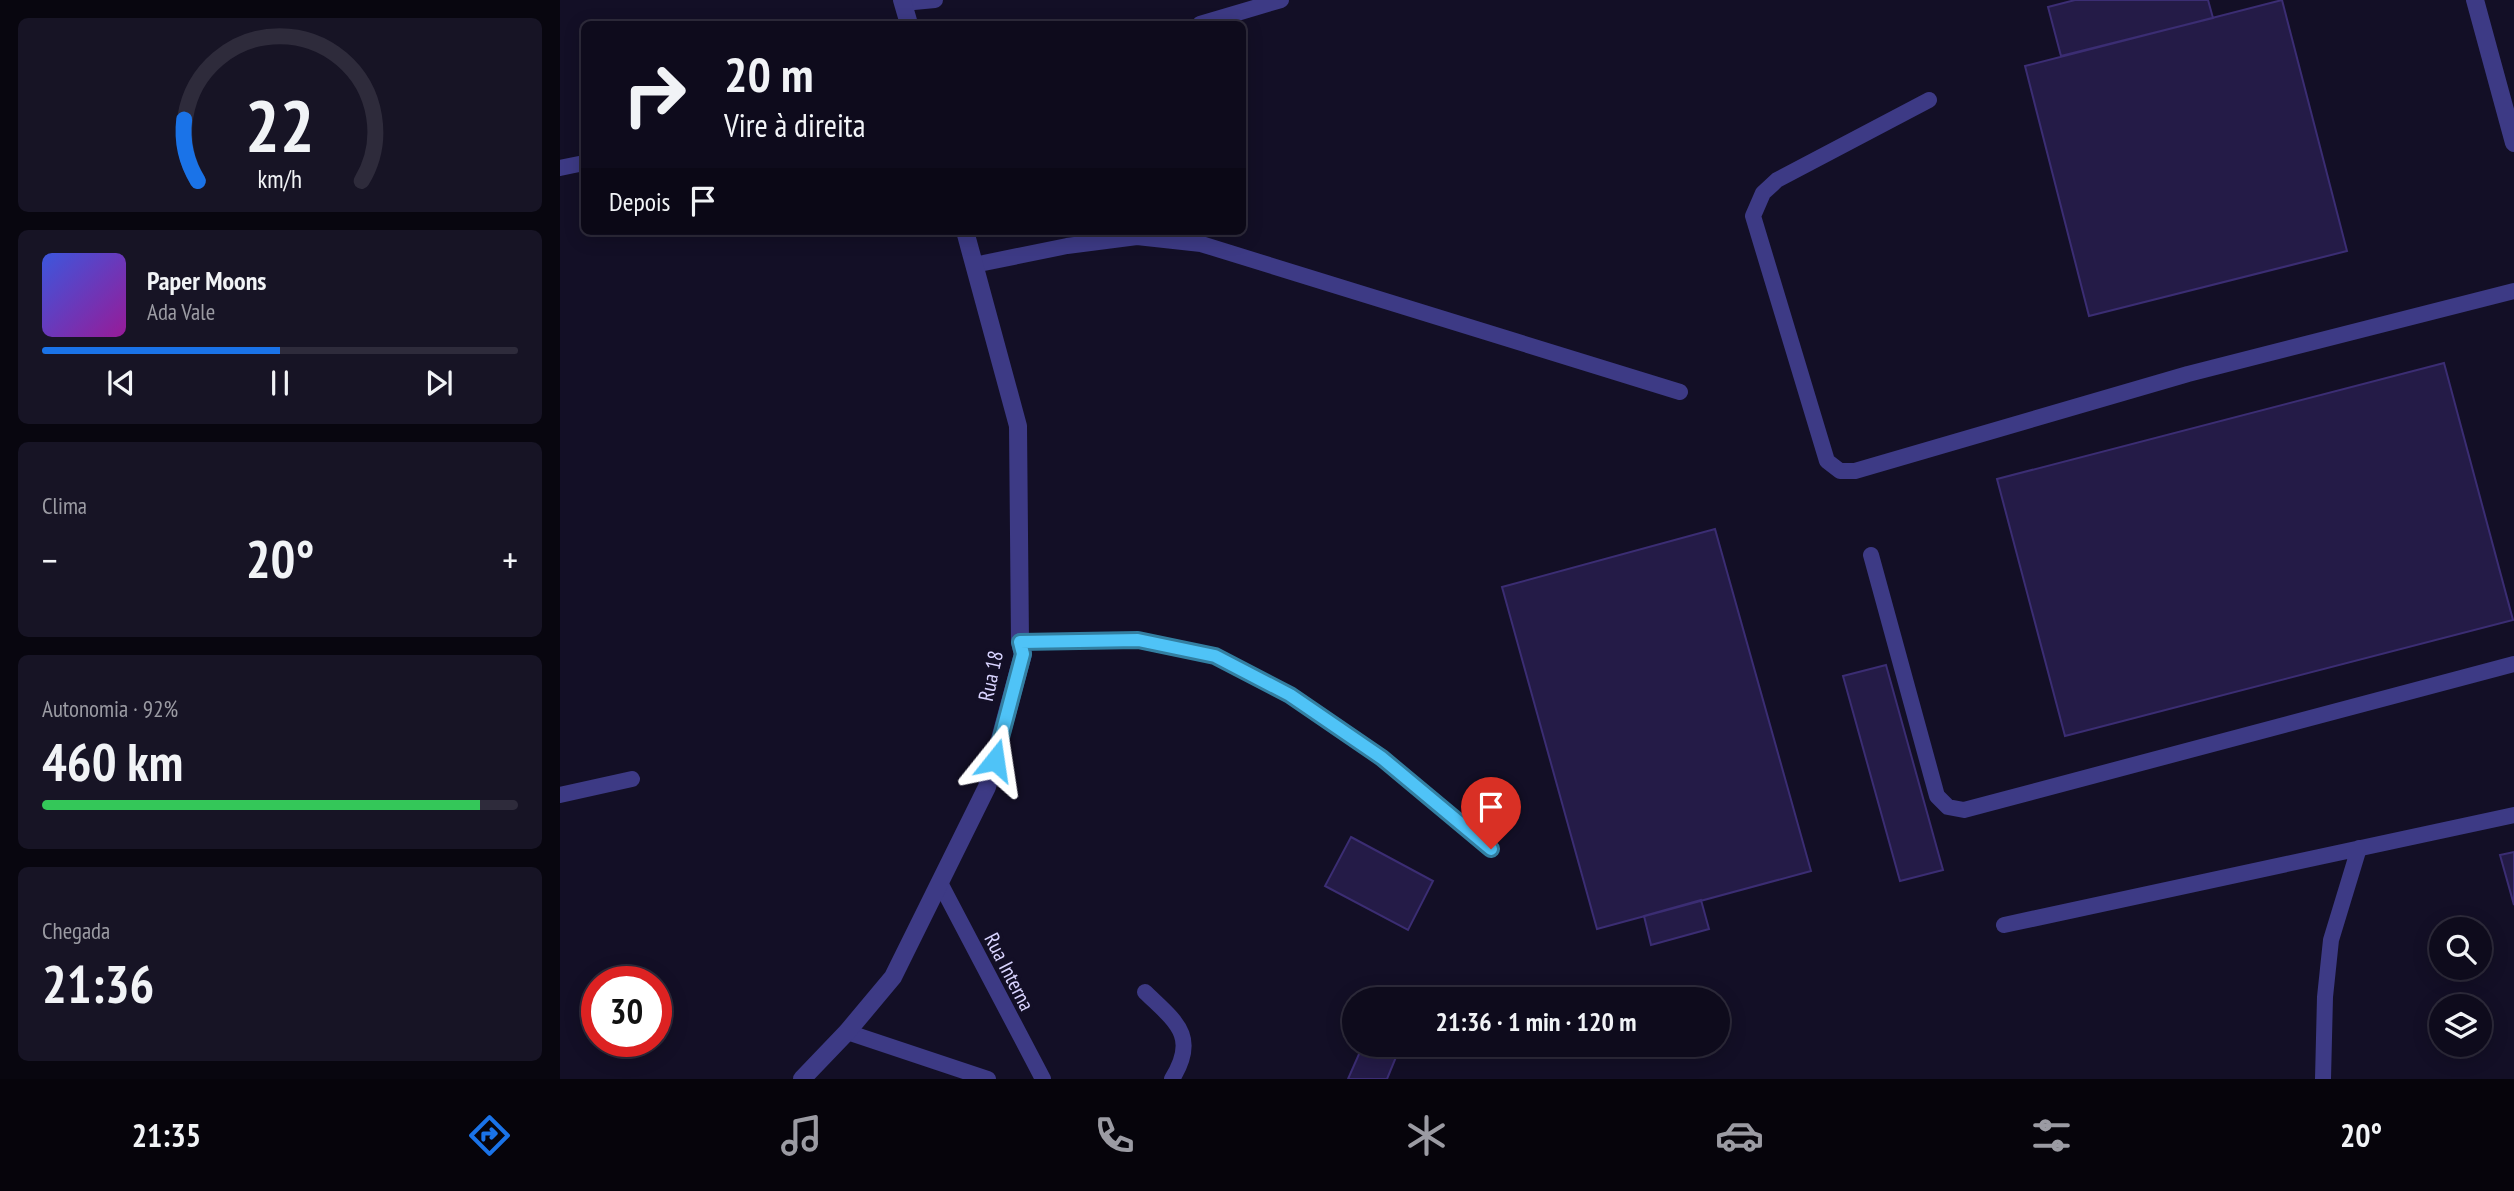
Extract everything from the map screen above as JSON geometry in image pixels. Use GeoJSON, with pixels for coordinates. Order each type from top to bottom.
{"type":"FeatureCollection","features":[{"type":"Feature","properties":{"kind":"street"},"geometry":{"type":"LineString","coordinates":[[2475,0],[2514,144]]}},
{"type":"Feature","properties":{"kind":"street"},"geometry":{"type":"LineString","coordinates":[[902,1],[908,21]]}},
{"type":"Feature","properties":{"kind":"street","name":"Rua 18"},"geometry":{"type":"LineString","coordinates":[[802,1079],[847,1032],[893,977],[987,787],[1023,654],[1020,642],[1018,426],[966,235]]}},
{"type":"Feature","properties":{"kind":"lane"},"geometry":{"type":"LineString","coordinates":[[902,1],[935,0]]}},
{"type":"Feature","properties":{"kind":"lane"},"geometry":{"type":"LineString","coordinates":[[1210,21],[1281,0]]}},
{"type":"Feature","properties":{"kind":"lane"},"geometry":{"type":"LineString","coordinates":[[1929,100],[1777,180],[1763,194],[1753,216],[1827,461],[1840,471],[1855,471],[2188,374],[2514,291]]}},
{"type":"Feature","properties":{"kind":"lane"},"geometry":{"type":"LineString","coordinates":[[560,169],[581,164]]}},
{"type":"Feature","properties":{"kind":"lane"},"geometry":{"type":"LineString","coordinates":[[974,265],[1067,246],[1137,237],[1201,244],[1680,392]]}},
{"type":"Feature","properties":{"kind":"lane"},"geometry":{"type":"LineString","coordinates":[[1871,555],[1937,796],[1948,807],[1964,810],[2514,664]]}},
{"type":"Feature","properties":{"kind":"lane"},"geometry":{"type":"LineString","coordinates":[[1020,642],[1138,640],[1215,656],[1290,695],[1382,758],[1491,849]]}},
{"type":"Feature","properties":{"kind":"lane"},"geometry":{"type":"LineString","coordinates":[[560,795],[632,779]]}},
{"type":"Feature","properties":{"kind":"lane"},"geometry":{"type":"LineString","coordinates":[[2004,925],[2514,815]]}},
{"type":"Feature","properties":{"kind":"lane"},"geometry":{"type":"LineString","coordinates":[[2323,1079],[2325,998],[2331,940],[2359,848]]}},
{"type":"Feature","properties":{"kind":"lane","name":"Rua Interna"},"geometry":{"type":"LineString","coordinates":[[940,883],[1043,1079]]}},
{"type":"Feature","properties":{"kind":"lane"},"geometry":{"type":"LineString","coordinates":[[1145,992],[1179,1025],[1184,1038],[1180,1066],[1172,1079]]}},
{"type":"Feature","properties":{"kind":"lane"},"geometry":{"type":"LineString","coordinates":[[847,1032],[988,1079]]}},
{"type":"Feature","properties":{"kind":"building"},"geometry":{"type":"Polygon","coordinates":[[[2075,0],[2208,0],[2213,18],[2061,56],[2048,7],[2075,0]]]}},
{"type":"Feature","properties":{"kind":"building"},"geometry":{"type":"Polygon","coordinates":[[[2282,0],[2347,251],[2089,316],[2025,66],[2282,0]]]}},
{"type":"Feature","properties":{"kind":"building"},"geometry":{"type":"Polygon","coordinates":[[[2444,363],[2513,620],[2065,736],[1997,479],[2444,363]]]}},
{"type":"Feature","properties":{"kind":"building"},"geometry":{"type":"Polygon","coordinates":[[[1715,529],[1811,871],[1597,929],[1502,587],[1715,529]]]}},
{"type":"Feature","properties":{"kind":"building"},"geometry":{"type":"Polygon","coordinates":[[[1886,665],[1943,870],[1900,881],[1843,676],[1886,665]]]}},
{"type":"Feature","properties":{"kind":"building"},"geometry":{"type":"Polygon","coordinates":[[[1351,837],[1433,881],[1408,930],[1325,886],[1351,837]]]}},
{"type":"Feature","properties":{"kind":"building"},"geometry":{"type":"Polygon","coordinates":[[[2514,852],[2514,905],[2500,855],[2514,852]]]}},
{"type":"Feature","properties":{"kind":"building"},"geometry":{"type":"Polygon","coordinates":[[[1701,900],[1709,929],[1651,945],[1644,916],[1701,900]]]}},
{"type":"Feature","properties":{"kind":"building"},"geometry":{"type":"Polygon","coordinates":[[[1358,1057],[1396,1057],[1387,1079],[1348,1079],[1358,1057]]]}},
{"type":"Feature","properties":{"kind":"route"},"geometry":{"type":"LineString","coordinates":[[995,760],[1023,654],[1020,642],[1138,640],[1215,656],[1290,695],[1382,758],[1491,849]]}}]}
